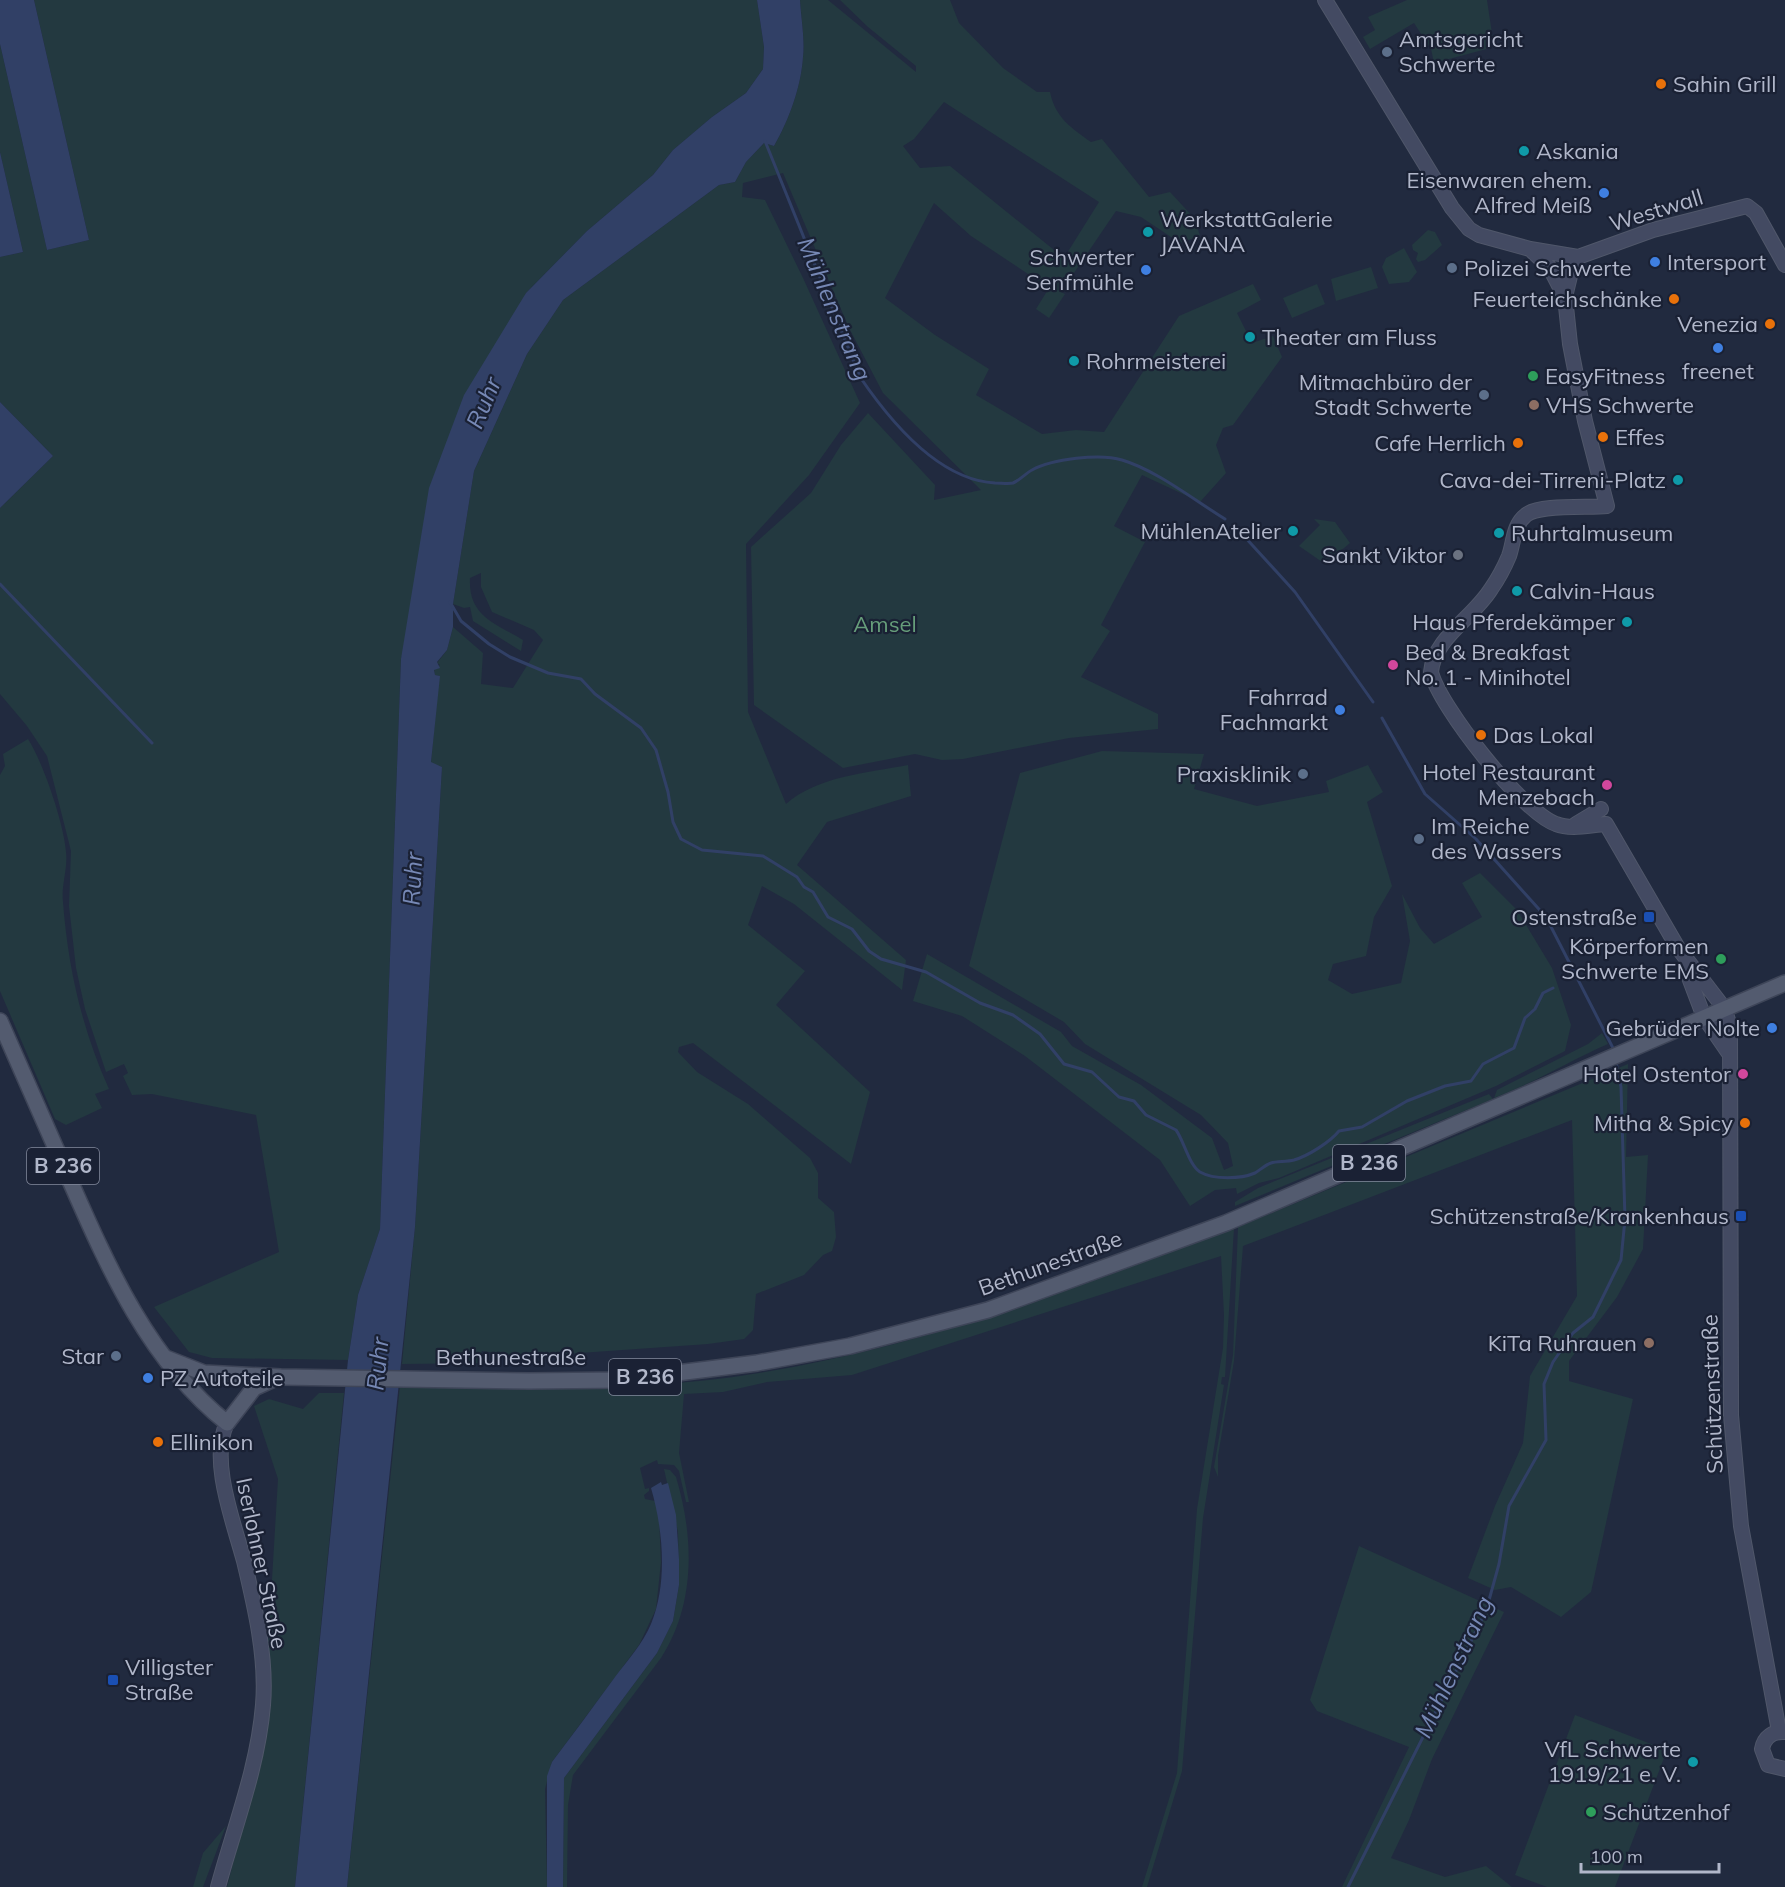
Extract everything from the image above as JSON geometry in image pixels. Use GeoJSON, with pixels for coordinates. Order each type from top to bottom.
{"type":"FeatureCollection","features":[{"type":"Feature","properties":{"kind":"main road"},"geometry":{"type":"LineString","coordinates":[[1325,0],[1461,222],[1479,235],[1530,249],[1578,257],[1571,272],[1565,297],[1570,344],[1583,411],[1607,506],[1539,510],[1526,514],[1516,528],[1508,559],[1491,590],[1459,628],[1442,643],[1436,652],[1431,672],[1483,757],[1499,776],[1545,818],[1555,824],[1572,827],[1606,824],[1677,948],[1724,1008]]}},
{"type":"Feature","properties":{"kind":"main road","name":"Westwall"},"geometry":{"type":"LineString","coordinates":[[1578,257],[1653,230],[1747,206],[1756,213],[1785,265]]}},
{"type":"Feature","properties":{"kind":"main road"},"geometry":{"type":"LineString","coordinates":[[1530,249],[1550,268],[1565,297]]}},
{"type":"Feature","properties":{"kind":"main road"},"geometry":{"type":"LineString","coordinates":[[1572,827],[1601,809]]}},
{"type":"Feature","properties":{"kind":"main road"},"geometry":{"type":"LineString","coordinates":[[1677,948],[1704,1017],[1728,1052]]}},
{"type":"Feature","properties":{"kind":"main road","name":"Bethunestraße"},"geometry":{"type":"LineString","coordinates":[[166,1358],[204,1373],[281,1377],[621,1380],[757,1363],[850,1346],[988,1310],[1226,1223],[1785,983]]}},
{"type":"Feature","properties":{"kind":"main road","name":"Schützenstraße"},"geometry":{"type":"LineString","coordinates":[[1724,1008],[1730,1026],[1728,1052],[1731,1415],[1735,1478],[1741,1526],[1782,1731]]}},
{"type":"Feature","properties":{"kind":"main road","name":"B 236"},"geometry":{"type":"LineString","coordinates":[[0,1021],[110,1270],[136,1318],[194,1393],[227,1423]]}},
{"type":"Feature","properties":{"kind":"main road","name":"Bethunestraße"},"geometry":{"type":"LineString","coordinates":[[227,1423],[254,1388],[281,1377]]}},
{"type":"Feature","properties":{"kind":"main road","name":"Iserlohner Straße"},"geometry":{"type":"LineString","coordinates":[[218,1887],[252,1764],[263,1705],[263,1676],[254,1606],[221,1461],[220,1447],[227,1423]]}},
{"type":"Feature","properties":{"kind":"main road"},"geometry":{"type":"LineString","coordinates":[[1782,1731],[1767,1737],[1763,1743],[1762,1755],[1768,1765],[1785,1770]]}},
{"type":"Feature","properties":{"kind":"green space"},"geometry":{"type":"Polygon","coordinates":[[[34,0],[757,0],[764,47],[763,69],[746,93],[712,117],[673,150],[653,175],[587,231],[526,293],[401,659],[380,1229],[358,1295],[348,1360],[212,1358],[189,1352],[154,1307],[279,1252],[256,1115],[152,1094],[132,1095],[123,1076],[128,1073],[124,1064],[106,1072],[85,1009],[76,968],[69,906],[71,851],[47,756],[27,726],[0,694],[0,508],[53,456],[0,402],[0,257],[23,252],[0,152],[0,44],[47,250],[89,240],[34,0]]]}},
{"type":"Feature","properties":{"kind":"green space","name":"Amsel"},"geometry":{"type":"Polygon","coordinates":[[[800,0],[828,0],[916,72],[916,66],[868,27],[840,0],[950,0],[959,23],[1003,68],[1037,92],[1050,92],[1052,101],[1065,121],[1091,142],[1102,139],[1149,197],[1170,192],[1195,219],[1200,236],[1180,243],[1141,217],[1116,211],[1061,292],[1065,294],[1049,318],[1036,309],[1049,288],[971,236],[934,203],[885,298],[935,335],[989,369],[976,395],[1042,434],[1076,430],[1104,432],[1179,316],[1253,284],[1261,300],[1237,313],[1252,343],[1273,336],[1282,357],[1233,425],[1223,428],[1216,445],[1226,473],[1200,502],[1142,475],[1114,526],[1145,542],[1101,625],[1110,631],[1081,677],[1158,714],[1158,729],[1069,738],[963,759],[942,760],[915,754],[843,768],[754,705],[751,547],[811,493],[841,445],[868,413],[935,485],[934,500],[981,490],[883,393],[849,328],[783,173],[743,183],[742,197],[765,200],[860,403],[809,475],[746,544],[748,712],[786,804],[813,787],[828,781],[908,765],[911,796],[827,822],[797,865],[906,960],[902,990],[794,904],[762,886],[748,925],[805,971],[776,1005],[870,1092],[851,1164],[693,1043],[679,1047],[678,1052],[697,1072],[748,1104],[810,1158],[818,1173],[818,1198],[834,1212],[836,1237],[832,1251],[823,1255],[804,1275],[756,1294],[753,1330],[744,1339],[708,1344],[523,1357],[482,1351],[480,1356],[491,1363],[402,1364],[415,1227],[442,767],[431,763],[439,676],[435,675],[434,669],[440,665],[437,663],[447,650],[453,627],[483,653],[481,684],[513,688],[543,640],[534,630],[492,612],[481,587],[481,573],[470,578],[474,601],[485,617],[523,640],[521,651],[473,621],[470,607],[464,608],[453,604],[474,471],[527,354],[563,300],[719,185],[735,182],[746,162],[764,143],[774,146],[785,125],[800,80],[803,35],[800,0]],[[944,102],[914,139],[903,146],[920,168],[950,166],[1064,258],[1099,202],[944,102]]]}},
{"type":"Feature","properties":{"kind":"green space"},"geometry":{"type":"Polygon","coordinates":[[[1407,0],[1487,0],[1494,47],[1434,63],[1431,49],[1414,23],[1370,49],[1363,37],[1375,30],[1368,17],[1407,0]]]}},
{"type":"Feature","properties":{"kind":"green space"},"geometry":{"type":"Polygon","coordinates":[[[1428,230],[1435,232],[1442,245],[1425,260],[1418,262],[1416,259],[1418,253],[1413,250],[1412,245],[1428,230]]]}},
{"type":"Feature","properties":{"kind":"green space"},"geometry":{"type":"Polygon","coordinates":[[[1404,248],[1417,272],[1409,282],[1389,284],[1382,267],[1386,258],[1404,248]]]}},
{"type":"Feature","properties":{"kind":"green space"},"geometry":{"type":"Polygon","coordinates":[[[1371,267],[1378,288],[1336,301],[1331,279],[1371,267]]]}},
{"type":"Feature","properties":{"kind":"green space"},"geometry":{"type":"Polygon","coordinates":[[[1317,284],[1325,304],[1292,318],[1283,298],[1317,284]]]}},
{"type":"Feature","properties":{"kind":"green space"},"geometry":{"type":"Polygon","coordinates":[[[1314,519],[1335,522],[1350,543],[1325,564],[1299,546],[1320,525],[1314,519]]]}},
{"type":"Feature","properties":{"kind":"green space"},"geometry":{"type":"Polygon","coordinates":[[[28,739],[46,777],[61,826],[66,858],[63,902],[68,951],[84,1021],[109,1089],[95,1094],[102,1108],[66,1125],[55,1119],[0,991],[0,775],[5,766],[3,754],[28,739]]]}},
{"type":"Feature","properties":{"kind":"green space"},"geometry":{"type":"Polygon","coordinates":[[[1102,751],[1204,754],[1194,789],[1257,806],[1329,792],[1326,781],[1368,765],[1383,792],[1367,802],[1392,886],[1374,917],[1366,956],[1333,964],[1328,980],[1352,994],[1401,983],[1410,941],[1402,894],[1420,928],[1434,944],[1482,917],[1462,883],[1480,873],[1517,910],[1552,968],[1571,1025],[1565,1051],[1496,1086],[1279,1178],[1259,1183],[1237,1194],[1236,1188],[1215,1190],[1190,1206],[1160,1160],[1025,1056],[962,1016],[913,1001],[927,954],[1061,1032],[1072,1046],[1141,1085],[1212,1138],[1224,1170],[1233,1166],[1228,1143],[1201,1115],[1085,1044],[1064,1022],[969,966],[1020,773],[1102,751]]]}},
{"type":"Feature","properties":{"kind":"green space"},"geometry":{"type":"Polygon","coordinates":[[[1602,1033],[1608,1044],[1494,1098],[1497,1090],[1588,1044],[1602,1033]]]}},
{"type":"Feature","properties":{"kind":"green space"},"geometry":{"type":"Polygon","coordinates":[[[1628,1064],[1626,1157],[1648,1155],[1643,1249],[1617,1297],[1569,1361],[1569,1381],[1633,1399],[1591,1592],[1561,1617],[1511,1587],[1495,1590],[1468,1578],[1495,1506],[1523,1443],[1530,1376],[1577,1296],[1572,1120],[1243,1246],[1234,1361],[1218,1456],[1218,1477],[1214,1467],[1233,1355],[1238,1227],[1628,1064]]]}},
{"type":"Feature","properties":{"kind":"green space"},"geometry":{"type":"Polygon","coordinates":[[[1489,1094],[1493,1099],[1235,1206],[1235,1202],[1258,1188],[1489,1094]]]}},
{"type":"Feature","properties":{"kind":"green space"},"geometry":{"type":"Polygon","coordinates":[[[1234,1228],[1225,1377],[1222,1377],[1221,1384],[1224,1385],[1203,1518],[1182,1771],[1147,1887],[1142,1887],[1177,1773],[1197,1509],[1223,1348],[1221,1256],[852,1375],[767,1382],[723,1392],[684,1394],[679,1453],[689,1502],[686,1502],[679,1471],[674,1465],[658,1464],[657,1460],[640,1468],[645,1489],[649,1488],[644,1495],[645,1499],[655,1501],[659,1517],[661,1562],[656,1609],[639,1645],[552,1762],[545,1789],[547,1887],[347,1887],[400,1386],[550,1388],[625,1386],[699,1381],[769,1371],[837,1358],[971,1322],[1103,1277],[1234,1228]]]}},
{"type":"Feature","properties":{"kind":"green space"},"geometry":{"type":"Polygon","coordinates":[[[319,1393],[344,1393],[295,1887],[227,1887],[265,1739],[278,1479],[254,1406],[269,1399],[303,1409],[319,1393]]]}},
{"type":"Feature","properties":{"kind":"green space"},"geometry":{"type":"Polygon","coordinates":[[[664,1469],[670,1470],[676,1477],[686,1523],[688,1570],[681,1615],[661,1658],[573,1775],[568,1805],[567,1887],[563,1887],[564,1778],[657,1653],[673,1621],[679,1585],[678,1532],[664,1469]]]}},
{"type":"Feature","properties":{"kind":"green space"},"geometry":{"type":"Polygon","coordinates":[[[1359,1546],[1504,1612],[1432,1759],[1409,1820],[1391,1858],[1445,1877],[1486,1866],[1512,1887],[1342,1887],[1409,1747],[1317,1711],[1310,1700],[1359,1546]]]}},
{"type":"Feature","properties":{"kind":"green space","name":"Schützenhof"},"geometry":{"type":"Polygon","coordinates":[[[1575,1715],[1667,1750],[1615,1887],[1547,1887],[1515,1875],[1575,1715]]]}},
{"type":"Feature","properties":{"kind":"green space"},"geometry":{"type":"Polygon","coordinates":[[[226,1826],[203,1887],[193,1887],[203,1853],[226,1826]]]}},
{"type":"Feature","properties":{"kind":"water"},"geometry":{"type":"Polygon","coordinates":[[[0,0],[34,0],[89,240],[47,250],[0,44],[0,0]]]}},
{"type":"Feature","properties":{"kind":"water","name":"Ruhr"},"geometry":{"type":"Polygon","coordinates":[[[757,0],[800,0],[804,43],[800,80],[785,125],[774,146],[764,143],[746,162],[735,182],[719,185],[563,300],[527,354],[474,471],[453,604],[453,627],[447,650],[437,662],[440,668],[434,670],[435,675],[440,676],[431,762],[442,767],[415,1227],[347,1887],[295,1887],[348,1360],[358,1295],[380,1229],[401,659],[429,488],[464,395],[526,293],[587,231],[653,175],[673,150],[712,117],[746,93],[763,69],[764,47],[757,0]]]}},
{"type":"Feature","properties":{"kind":"water"},"geometry":{"type":"Polygon","coordinates":[[[0,152],[23,252],[0,257],[0,152]]]}},
{"type":"Feature","properties":{"kind":"water"},"geometry":{"type":"Polygon","coordinates":[[[0,402],[53,456],[0,508],[0,402]]]}},
{"type":"Feature","properties":{"kind":"water"},"geometry":{"type":"Polygon","coordinates":[[[661,1482],[662,1485],[668,1483],[676,1515],[679,1585],[673,1621],[657,1653],[564,1778],[563,1887],[547,1887],[547,1776],[552,1762],[635,1651],[651,1624],[660,1591],[662,1556],[661,1538],[651,1488],[661,1482]]]}},
{"type":"Feature","properties":{"kind":"waterway","name":"Mühlenstrang"},"geometry":{"type":"LineString","coordinates":[[765,141],[860,377],[901,429],[935,460],[974,479],[995,483],[1013,483],[1032,470],[1051,463],[1089,457],[1113,458],[1135,465],[1161,478],[1225,519]]}},
{"type":"Feature","properties":{"kind":"waterway","name":"Mühlenstrang"},"geometry":{"type":"LineString","coordinates":[[1243,535],[1295,592],[1373,702]]}},
{"type":"Feature","properties":{"kind":"waterway"},"geometry":{"type":"LineString","coordinates":[[0,584],[152,743]]}},
{"type":"Feature","properties":{"kind":"waterway"},"geometry":{"type":"LineString","coordinates":[[450,602],[461,621],[489,644],[510,657],[548,673],[581,679],[595,694],[641,728],[656,750],[668,792],[673,822],[681,839],[702,850],[763,856],[797,877],[804,887],[813,892],[828,917],[852,929],[869,951],[881,959],[926,972],[980,1003],[1013,1015],[1040,1034],[1064,1064],[1092,1072],[1119,1097],[1134,1101],[1146,1115],[1176,1130],[1196,1169],[1206,1175],[1228,1178],[1242,1176],[1255,1173],[1271,1163],[1300,1158],[1324,1144],[1339,1131],[1362,1127],[1407,1101],[1445,1086],[1471,1081],[1483,1064],[1514,1048],[1525,1018],[1535,1009],[1543,993],[1553,988]]}},
{"type":"Feature","properties":{"kind":"waterway","name":"Mühlenstrang"},"geometry":{"type":"LineString","coordinates":[[1382,718],[1425,794],[1476,839],[1546,917],[1615,1052]]}},
{"type":"Feature","properties":{"kind":"waterway","name":"Mühlenstrang"},"geometry":{"type":"LineString","coordinates":[[1348,1887],[1486,1611],[1499,1564],[1509,1506],[1546,1440],[1544,1384],[1553,1362],[1573,1333],[1593,1317],[1621,1260],[1625,1219],[1621,1087],[1616,1062]]}},
{"type":"Feature","properties":{"kind":"place","name":"Amtsgericht Schwerte"},"geometry":{"type":"Point","coordinates":[1387,52]}},
{"type":"Feature","properties":{"kind":"place","name":"Sahin Grill"},"geometry":{"type":"Point","coordinates":[1661,84]}},
{"type":"Feature","properties":{"kind":"place","name":"Askania"},"geometry":{"type":"Point","coordinates":[1524,151]}},
{"type":"Feature","properties":{"kind":"place","name":"Eisenwaren ehem. Alfred Meiß"},"geometry":{"type":"Point","coordinates":[1604,193]}},
{"type":"Feature","properties":{"kind":"place","name":"WerkstattGalerie JAVANA"},"geometry":{"type":"Point","coordinates":[1148,232]}},
{"type":"Feature","properties":{"kind":"place","name":"Intersport"},"geometry":{"type":"Point","coordinates":[1655,262]}},
{"type":"Feature","properties":{"kind":"place","name":"Polizei Schwerte"},"geometry":{"type":"Point","coordinates":[1452,268]}},
{"type":"Feature","properties":{"kind":"place","name":"Schwerter Senfmühle"},"geometry":{"type":"Point","coordinates":[1146,270]}},
{"type":"Feature","properties":{"kind":"place","name":"Feuerteichschänke"},"geometry":{"type":"Point","coordinates":[1674,299]}},
{"type":"Feature","properties":{"kind":"place","name":"Venezia"},"geometry":{"type":"Point","coordinates":[1770,324]}},
{"type":"Feature","properties":{"kind":"place","name":"Theater am Fluss"},"geometry":{"type":"Point","coordinates":[1250,337]}},
{"type":"Feature","properties":{"kind":"place","name":"freenet"},"geometry":{"type":"Point","coordinates":[1718,348]}},
{"type":"Feature","properties":{"kind":"place","name":"Rohrmeisterei"},"geometry":{"type":"Point","coordinates":[1074,361]}},
{"type":"Feature","properties":{"kind":"place","name":"EasyFitness"},"geometry":{"type":"Point","coordinates":[1533,376]}},
{"type":"Feature","properties":{"kind":"place","name":"Mitmachbüro der Stadt Schwerte"},"geometry":{"type":"Point","coordinates":[1484,395]}},
{"type":"Feature","properties":{"kind":"place","name":"VHS Schwerte"},"geometry":{"type":"Point","coordinates":[1534,405]}},
{"type":"Feature","properties":{"kind":"place","name":"Effes"},"geometry":{"type":"Point","coordinates":[1603,437]}},
{"type":"Feature","properties":{"kind":"place","name":"Cafe Herrlich"},"geometry":{"type":"Point","coordinates":[1518,443]}},
{"type":"Feature","properties":{"kind":"place","name":"Cava-dei-Tirreni-Platz"},"geometry":{"type":"Point","coordinates":[1678,480]}},
{"type":"Feature","properties":{"kind":"place","name":"MühlenAtelier"},"geometry":{"type":"Point","coordinates":[1293,531]}},
{"type":"Feature","properties":{"kind":"place","name":"Ruhrtalmuseum"},"geometry":{"type":"Point","coordinates":[1499,533]}},
{"type":"Feature","properties":{"kind":"place","name":"Sankt Viktor"},"geometry":{"type":"Point","coordinates":[1458,555]}},
{"type":"Feature","properties":{"kind":"place","name":"Calvin-Haus"},"geometry":{"type":"Point","coordinates":[1517,591]}},
{"type":"Feature","properties":{"kind":"place","name":"Haus Pferdekämper"},"geometry":{"type":"Point","coordinates":[1627,622]}},
{"type":"Feature","properties":{"kind":"place","name":"Bed & Breakfast No. 1 - Minihotel"},"geometry":{"type":"Point","coordinates":[1393,665]}},
{"type":"Feature","properties":{"kind":"place","name":"Fahrrad Fachmarkt"},"geometry":{"type":"Point","coordinates":[1340,710]}},
{"type":"Feature","properties":{"kind":"place","name":"Das Lokal"},"geometry":{"type":"Point","coordinates":[1481,735]}},
{"type":"Feature","properties":{"kind":"place","name":"Praxisklinik"},"geometry":{"type":"Point","coordinates":[1303,774]}},
{"type":"Feature","properties":{"kind":"place","name":"Hotel Restaurant Menzebach"},"geometry":{"type":"Point","coordinates":[1607,785]}},
{"type":"Feature","properties":{"kind":"place","name":"Im Reiche des Wassers"},"geometry":{"type":"Point","coordinates":[1419,839]}},
{"type":"Feature","properties":{"kind":"place","name":"Ostenstraße"},"geometry":{"type":"Point","coordinates":[1649,917]}},
{"type":"Feature","properties":{"kind":"place","name":"Körperformen Schwerte EMS"},"geometry":{"type":"Point","coordinates":[1721,959]}},
{"type":"Feature","properties":{"kind":"place","name":"Gebrüder Nolte"},"geometry":{"type":"Point","coordinates":[1772,1028]}},
{"type":"Feature","properties":{"kind":"place","name":"Hotel Ostentor"},"geometry":{"type":"Point","coordinates":[1743,1074]}},
{"type":"Feature","properties":{"kind":"place","name":"Mitha & Spicy"},"geometry":{"type":"Point","coordinates":[1745,1123]}},
{"type":"Feature","properties":{"kind":"place","name":"Schützenstraße/Krankenhaus"},"geometry":{"type":"Point","coordinates":[1741,1216]}},
{"type":"Feature","properties":{"kind":"place","name":"KiTa Ruhrauen"},"geometry":{"type":"Point","coordinates":[1649,1343]}},
{"type":"Feature","properties":{"kind":"place","name":"Star"},"geometry":{"type":"Point","coordinates":[116,1356]}},
{"type":"Feature","properties":{"kind":"place","name":"PZ Autoteile"},"geometry":{"type":"Point","coordinates":[148,1378]}},
{"type":"Feature","properties":{"kind":"place","name":"Ellinikon"},"geometry":{"type":"Point","coordinates":[158,1442]}},
{"type":"Feature","properties":{"kind":"place","name":"Villigster Straße"},"geometry":{"type":"Point","coordinates":[113,1680]}},
{"type":"Feature","properties":{"kind":"place","name":"VfL Schwerte 1919/21 e. V."},"geometry":{"type":"Point","coordinates":[1693,1762]}},
{"type":"Feature","properties":{"kind":"place","name":"Schützenhof"},"geometry":{"type":"Point","coordinates":[1591,1812]}}]}
